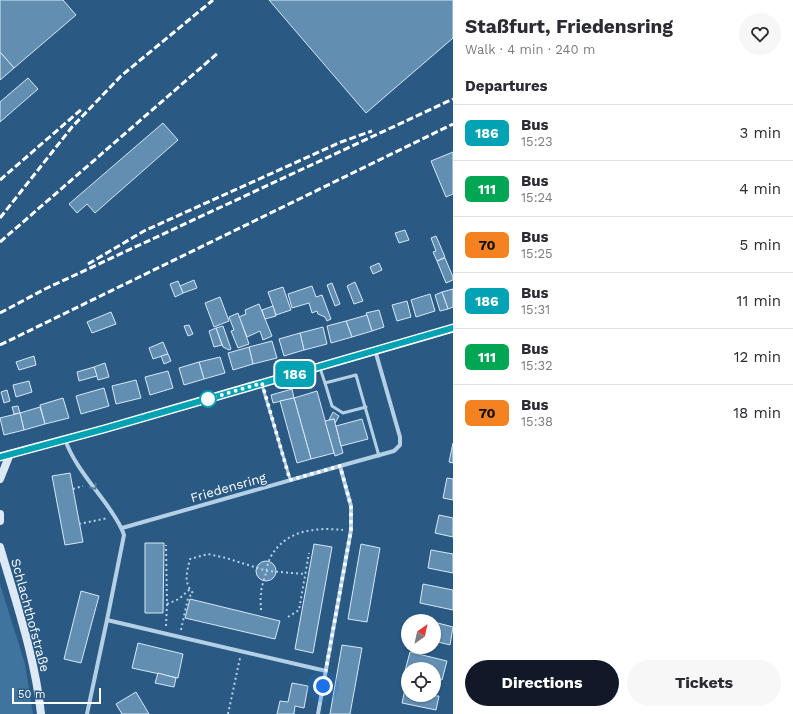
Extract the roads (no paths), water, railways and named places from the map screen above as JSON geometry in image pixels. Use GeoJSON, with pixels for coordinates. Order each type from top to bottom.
{"type":"FeatureCollection","features":[{"type":"Feature","properties":{"kind":"main road"},"geometry":{"type":"LineString","coordinates":[[0,457],[453,328]]}},
{"type":"Feature","properties":{"kind":"main road"},"geometry":{"type":"LineString","coordinates":[[0,479],[10,454]]}},
{"type":"Feature","properties":{"kind":"main road"},"geometry":{"type":"LineString","coordinates":[[0,514],[0,521]]}},
{"type":"Feature","properties":{"kind":"main road","name":"Schlachthofstraße"},"geometry":{"type":"LineString","coordinates":[[0,547],[26,634],[34,670],[41,714]]}},
{"type":"Feature","properties":{"kind":"street","name":"Friedensring"},"geometry":{"type":"LineString","coordinates":[[122,528],[394,451],[400,444],[400,437],[375,350]]}},
{"type":"Feature","properties":{"kind":"street"},"geometry":{"type":"LineString","coordinates":[[65,439],[72,455],[115,517],[122,528],[124,535],[87,714]]}},
{"type":"Feature","properties":{"kind":"street"},"geometry":{"type":"LineString","coordinates":[[318,714],[351,530],[351,506],[340,466]]}},
{"type":"Feature","properties":{"kind":"street"},"geometry":{"type":"LineString","coordinates":[[107,620],[326,671]]}},
{"type":"Feature","properties":{"kind":"lane"},"geometry":{"type":"LineString","coordinates":[[320,366],[332,406],[343,413],[366,407]]}},
{"type":"Feature","properties":{"kind":"lane"},"geometry":{"type":"LineString","coordinates":[[325,384],[356,375],[379,456]]}},
{"type":"Feature","properties":{"kind":"lane"},"geometry":{"type":"LineString","coordinates":[[262,383],[290,480]]}},
{"type":"Feature","properties":{"kind":"railway"},"geometry":{"type":"LineString","coordinates":[[0,218],[72,127],[121,76],[213,0]]}},
{"type":"Feature","properties":{"kind":"railway"},"geometry":{"type":"LineString","coordinates":[[0,242],[219,52]]}},
{"type":"Feature","properties":{"kind":"railway"},"geometry":{"type":"LineString","coordinates":[[0,313],[45,289],[453,99]]}},
{"type":"Feature","properties":{"kind":"railway"},"geometry":{"type":"LineString","coordinates":[[0,180],[83,108]]}},
{"type":"Feature","properties":{"kind":"railway"},"geometry":{"type":"LineString","coordinates":[[0,345],[453,124]]}},
{"type":"Feature","properties":{"kind":"railway"},"geometry":{"type":"LineString","coordinates":[[88,264],[144,231],[341,142],[372,131]]}}]}
